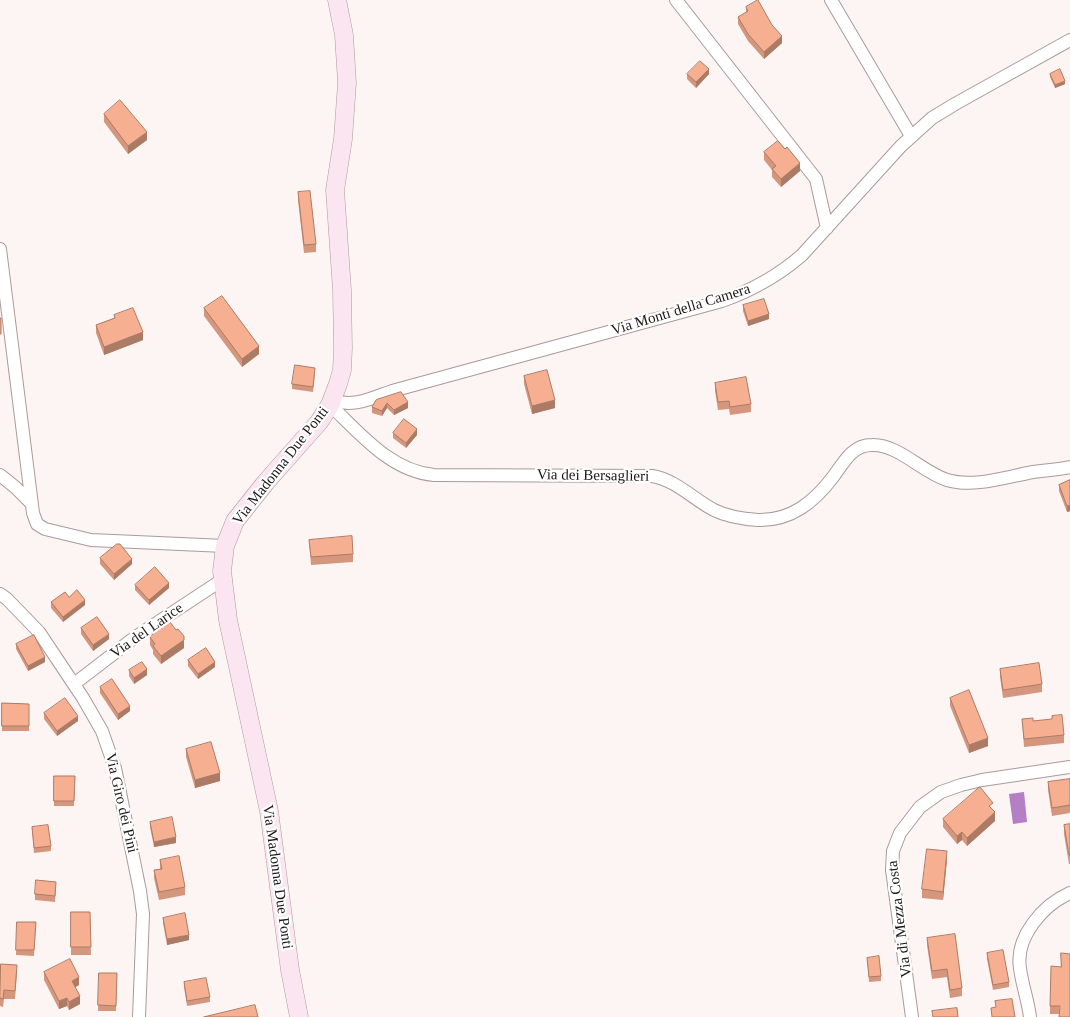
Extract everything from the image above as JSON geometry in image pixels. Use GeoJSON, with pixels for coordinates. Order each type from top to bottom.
{"type":"FeatureCollection","features":[{"type":"Feature","properties":{"kind":"main road","name":"Via Madonna Due Ponti"},"geometry":{"type":"LineString","coordinates":[[299,1017],[290,970],[269,811],[228,620],[222,580],[225,546],[230,529],[266,482],[312,430],[331,403],[338,384],[343,355],[342,290],[335,190],[343,139],[347,83],[346,54],[337,0]]}},
{"type":"Feature","properties":{"kind":"street"},"geometry":{"type":"LineString","coordinates":[[676,0],[816,180],[827,228]]}},
{"type":"Feature","properties":{"kind":"street"},"geometry":{"type":"LineString","coordinates":[[831,0],[911,136]]}},
{"type":"Feature","properties":{"kind":"street","name":"Via Monti della Camera"},"geometry":{"type":"LineString","coordinates":[[331,403],[356,403],[392,391],[734,297],[757,287],[784,270],[802,254],[911,136],[946,108],[1070,40]]}},
{"type":"Feature","properties":{"kind":"street"},"geometry":{"type":"LineString","coordinates":[[0,249],[34,517],[41,526],[78,537],[103,541],[225,546]]}},
{"type":"Feature","properties":{"kind":"street","name":"Via dei Bersaglieri"},"geometry":{"type":"LineString","coordinates":[[331,403],[391,459],[414,472],[434,475],[652,476],[669,480],[719,512],[733,517],[748,519],[772,519],[798,511],[809,503],[832,479],[853,452],[869,444],[877,444],[892,449],[939,477],[954,482],[971,483],[1070,467]]}},
{"type":"Feature","properties":{"kind":"street"},"geometry":{"type":"LineString","coordinates":[[0,475],[32,504]]}},
{"type":"Feature","properties":{"kind":"street","name":"Via del Larice"},"geometry":{"type":"LineString","coordinates":[[74,684],[134,638],[222,580]]}},
{"type":"Feature","properties":{"kind":"street","name":"Via Giro dei Pini"},"geometry":{"type":"LineString","coordinates":[[0,594],[39,632],[98,724],[112,758],[138,880],[142,914],[140,1017]]}},
{"type":"Feature","properties":{"kind":"street","name":"Via di Mezza Costa"},"geometry":{"type":"LineString","coordinates":[[912,1017],[892,870],[893,852],[900,833],[925,802],[948,789],[1007,776],[1070,767]]}},
{"type":"Feature","properties":{"kind":"street"},"geometry":{"type":"LineString","coordinates":[[1030,1017],[1020,968],[1019,955],[1022,943],[1028,930],[1040,914],[1070,893]]}},
{"type":"Feature","properties":{"kind":"shaded area"},"geometry":{"type":"Polygon","coordinates":[[[1024,792],[1027,822],[1013,824],[1009,794],[1024,792]]]}},
{"type":"Feature","properties":{"kind":"building"},"geometry":{"type":"Polygon","coordinates":[[[758,0],[772,25],[782,36],[764,52],[748,34],[738,17],[748,11],[746,7],[758,0]]]}},
{"type":"Feature","properties":{"kind":"building"},"geometry":{"type":"Polygon","coordinates":[[[700,61],[709,69],[696,82],[687,74],[700,61]]]}},
{"type":"Feature","properties":{"kind":"building"},"geometry":{"type":"Polygon","coordinates":[[[1060,69],[1065,81],[1055,85],[1050,74],[1060,69]]]}},
{"type":"Feature","properties":{"kind":"building"},"geometry":{"type":"Polygon","coordinates":[[[120,100],[147,132],[128,146],[104,114],[120,100]]]}},
{"type":"Feature","properties":{"kind":"building"},"geometry":{"type":"Polygon","coordinates":[[[778,141],[785,149],[787,147],[800,163],[781,179],[772,169],[776,166],[764,152],[778,141]]]}},
{"type":"Feature","properties":{"kind":"building"},"geometry":{"type":"Polygon","coordinates":[[[310,191],[316,244],[304,245],[298,192],[310,191]]]}},
{"type":"Feature","properties":{"kind":"building"},"geometry":{"type":"Polygon","coordinates":[[[222,296],[259,346],[242,359],[204,308],[222,296]]]}},
{"type":"Feature","properties":{"kind":"building"},"geometry":{"type":"Polygon","coordinates":[[[764,299],[769,314],[748,321],[743,305],[764,299]]]}},
{"type":"Feature","properties":{"kind":"building"},"geometry":{"type":"Polygon","coordinates":[[[133,308],[143,332],[104,347],[96,325],[115,318],[114,315],[133,308]]]}},
{"type":"Feature","properties":{"kind":"building"},"geometry":{"type":"Polygon","coordinates":[[[1,318],[1,334],[0,334],[1,318]]]}},
{"type":"Feature","properties":{"kind":"building"},"geometry":{"type":"Polygon","coordinates":[[[295,365],[315,368],[313,387],[292,384],[295,365]]]}},
{"type":"Feature","properties":{"kind":"building"},"geometry":{"type":"Polygon","coordinates":[[[547,370],[555,400],[532,406],[524,376],[547,370]]]}},
{"type":"Feature","properties":{"kind":"building"},"geometry":{"type":"Polygon","coordinates":[[[746,377],[751,404],[730,407],[729,401],[718,402],[715,383],[746,377]]]}},
{"type":"Feature","properties":{"kind":"building"},"geometry":{"type":"Polygon","coordinates":[[[401,392],[408,402],[394,410],[387,403],[382,411],[372,407],[376,400],[401,392]]]}},
{"type":"Feature","properties":{"kind":"building"},"geometry":{"type":"Polygon","coordinates":[[[404,419],[417,429],[406,443],[393,433],[404,419]]]}},
{"type":"Feature","properties":{"kind":"building"},"geometry":{"type":"Polygon","coordinates":[[[1070,480],[1070,505],[1067,506],[1059,485],[1070,480]]]}},
{"type":"Feature","properties":{"kind":"building"},"geometry":{"type":"Polygon","coordinates":[[[352,536],[353,554],[311,557],[309,540],[352,536]]]}},
{"type":"Feature","properties":{"kind":"building"},"geometry":{"type":"Polygon","coordinates":[[[117,544],[120,544],[132,559],[114,574],[100,558],[117,544]]]}},
{"type":"Feature","properties":{"kind":"building"},"geometry":{"type":"Polygon","coordinates":[[[155,567],[169,583],[149,600],[135,585],[155,567]]]}},
{"type":"Feature","properties":{"kind":"building"},"geometry":{"type":"Polygon","coordinates":[[[77,590],[85,600],[63,617],[51,602],[65,592],[69,597],[77,590]]]}},
{"type":"Feature","properties":{"kind":"building"},"geometry":{"type":"Polygon","coordinates":[[[97,617],[109,634],[93,645],[81,628],[97,617]]]}},
{"type":"Feature","properties":{"kind":"building"},"geometry":{"type":"Polygon","coordinates":[[[170,622],[184,636],[184,640],[161,656],[153,646],[155,644],[150,637],[170,622]]]}},
{"type":"Feature","properties":{"kind":"building"},"geometry":{"type":"Polygon","coordinates":[[[34,635],[45,657],[28,666],[16,644],[34,635]]]}},
{"type":"Feature","properties":{"kind":"building"},"geometry":{"type":"Polygon","coordinates":[[[206,648],[215,662],[198,674],[188,660],[206,648]]]}},
{"type":"Feature","properties":{"kind":"building"},"geometry":{"type":"Polygon","coordinates":[[[142,662],[147,669],[134,678],[129,670],[142,662]]]}},
{"type":"Feature","properties":{"kind":"building"},"geometry":{"type":"Polygon","coordinates":[[[1039,663],[1042,684],[1003,690],[1000,669],[1039,663]]]}},
{"type":"Feature","properties":{"kind":"building"},"geometry":{"type":"Polygon","coordinates":[[[112,679],[130,706],[118,714],[100,687],[112,679]]]}},
{"type":"Feature","properties":{"kind":"building"},"geometry":{"type":"Polygon","coordinates":[[[969,690],[988,738],[969,745],[950,698],[969,690]]]}},
{"type":"Feature","properties":{"kind":"building"},"geometry":{"type":"Polygon","coordinates":[[[65,698],[78,716],[57,731],[44,713],[65,698]]]}},
{"type":"Feature","properties":{"kind":"building"},"geometry":{"type":"Polygon","coordinates":[[[2,703],[29,704],[29,726],[2,726],[2,703]]]}},
{"type":"Feature","properties":{"kind":"building"},"geometry":{"type":"Polygon","coordinates":[[[1062,715],[1064,735],[1024,739],[1022,719],[1033,718],[1033,721],[1052,719],[1052,716],[1062,715]]]}},
{"type":"Feature","properties":{"kind":"building"},"geometry":{"type":"Polygon","coordinates":[[[211,742],[220,773],[195,780],[186,749],[211,742]]]}},
{"type":"Feature","properties":{"kind":"building"},"geometry":{"type":"Polygon","coordinates":[[[54,776],[75,776],[74,801],[54,801],[54,776]]]}},
{"type":"Feature","properties":{"kind":"building"},"geometry":{"type":"Polygon","coordinates":[[[1070,779],[1070,805],[1052,808],[1048,782],[1070,779]]]}},
{"type":"Feature","properties":{"kind":"building"},"geometry":{"type":"Polygon","coordinates":[[[980,787],[993,803],[989,806],[995,812],[967,838],[962,832],[957,836],[943,819],[980,787]]]}},
{"type":"Feature","properties":{"kind":"building"},"geometry":{"type":"Polygon","coordinates":[[[172,817],[176,837],[154,842],[150,822],[172,817]]]}},
{"type":"Feature","properties":{"kind":"building"},"geometry":{"type":"Polygon","coordinates":[[[1070,824],[1070,855],[1069,855],[1064,825],[1070,824]]]}},
{"type":"Feature","properties":{"kind":"building"},"geometry":{"type":"Polygon","coordinates":[[[48,825],[51,846],[34,848],[32,827],[48,825]]]}},
{"type":"Feature","properties":{"kind":"building"},"geometry":{"type":"Polygon","coordinates":[[[927,849],[947,851],[943,892],[922,889],[927,849]]]}},
{"type":"Feature","properties":{"kind":"building"},"geometry":{"type":"Polygon","coordinates":[[[179,856],[185,887],[159,892],[154,870],[162,869],[160,860],[179,856]]]}},
{"type":"Feature","properties":{"kind":"building"},"geometry":{"type":"Polygon","coordinates":[[[36,880],[56,882],[55,896],[35,894],[36,880]]]}},
{"type":"Feature","properties":{"kind":"building"},"geometry":{"type":"Polygon","coordinates":[[[71,912],[90,912],[91,947],[71,947],[71,912]]]}},
{"type":"Feature","properties":{"kind":"building"},"geometry":{"type":"Polygon","coordinates":[[[185,913],[189,935],[167,939],[163,918],[185,913]]]}},
{"type":"Feature","properties":{"kind":"building"},"geometry":{"type":"Polygon","coordinates":[[[17,922],[36,922],[34,950],[16,950],[17,922]]]}},
{"type":"Feature","properties":{"kind":"building"},"geometry":{"type":"Polygon","coordinates":[[[955,934],[962,988],[950,990],[947,969],[932,971],[927,938],[955,934]]]}},
{"type":"Feature","properties":{"kind":"building"},"geometry":{"type":"Polygon","coordinates":[[[1003,950],[1009,982],[993,985],[987,953],[1003,950]]]}},
{"type":"Feature","properties":{"kind":"building"},"geometry":{"type":"Polygon","coordinates":[[[1061,953],[1070,954],[1070,1017],[1059,1017],[1060,1006],[1050,1006],[1051,966],[1061,967],[1061,953]]]}},
{"type":"Feature","properties":{"kind":"building"},"geometry":{"type":"Polygon","coordinates":[[[879,956],[881,976],[869,977],[867,958],[879,956]]]}},
{"type":"Feature","properties":{"kind":"building"},"geometry":{"type":"Polygon","coordinates":[[[70,959],[79,977],[72,981],[80,996],[69,1002],[67,998],[59,1001],[44,972],[70,959]]]}},
{"type":"Feature","properties":{"kind":"building"},"geometry":{"type":"Polygon","coordinates":[[[1,964],[17,965],[15,991],[4,990],[3,999],[0,998],[1,964]]]}},
{"type":"Feature","properties":{"kind":"building"},"geometry":{"type":"Polygon","coordinates":[[[99,973],[117,973],[116,1006],[98,1005],[99,973]]]}},
{"type":"Feature","properties":{"kind":"building"},"geometry":{"type":"Polygon","coordinates":[[[206,978],[210,997],[187,1001],[184,982],[206,978]]]}},
{"type":"Feature","properties":{"kind":"building"},"geometry":{"type":"Polygon","coordinates":[[[1012,999],[1015,1017],[992,1017],[991,1008],[996,1007],[995,1001],[1012,999]]]}},
{"type":"Feature","properties":{"kind":"building"},"geometry":{"type":"Polygon","coordinates":[[[255,1005],[258,1017],[204,1017],[255,1005]]]}},
{"type":"Feature","properties":{"kind":"building"},"geometry":{"type":"Polygon","coordinates":[[[957,1008],[958,1017],[933,1017],[932,1011],[957,1008]]]}}]}
